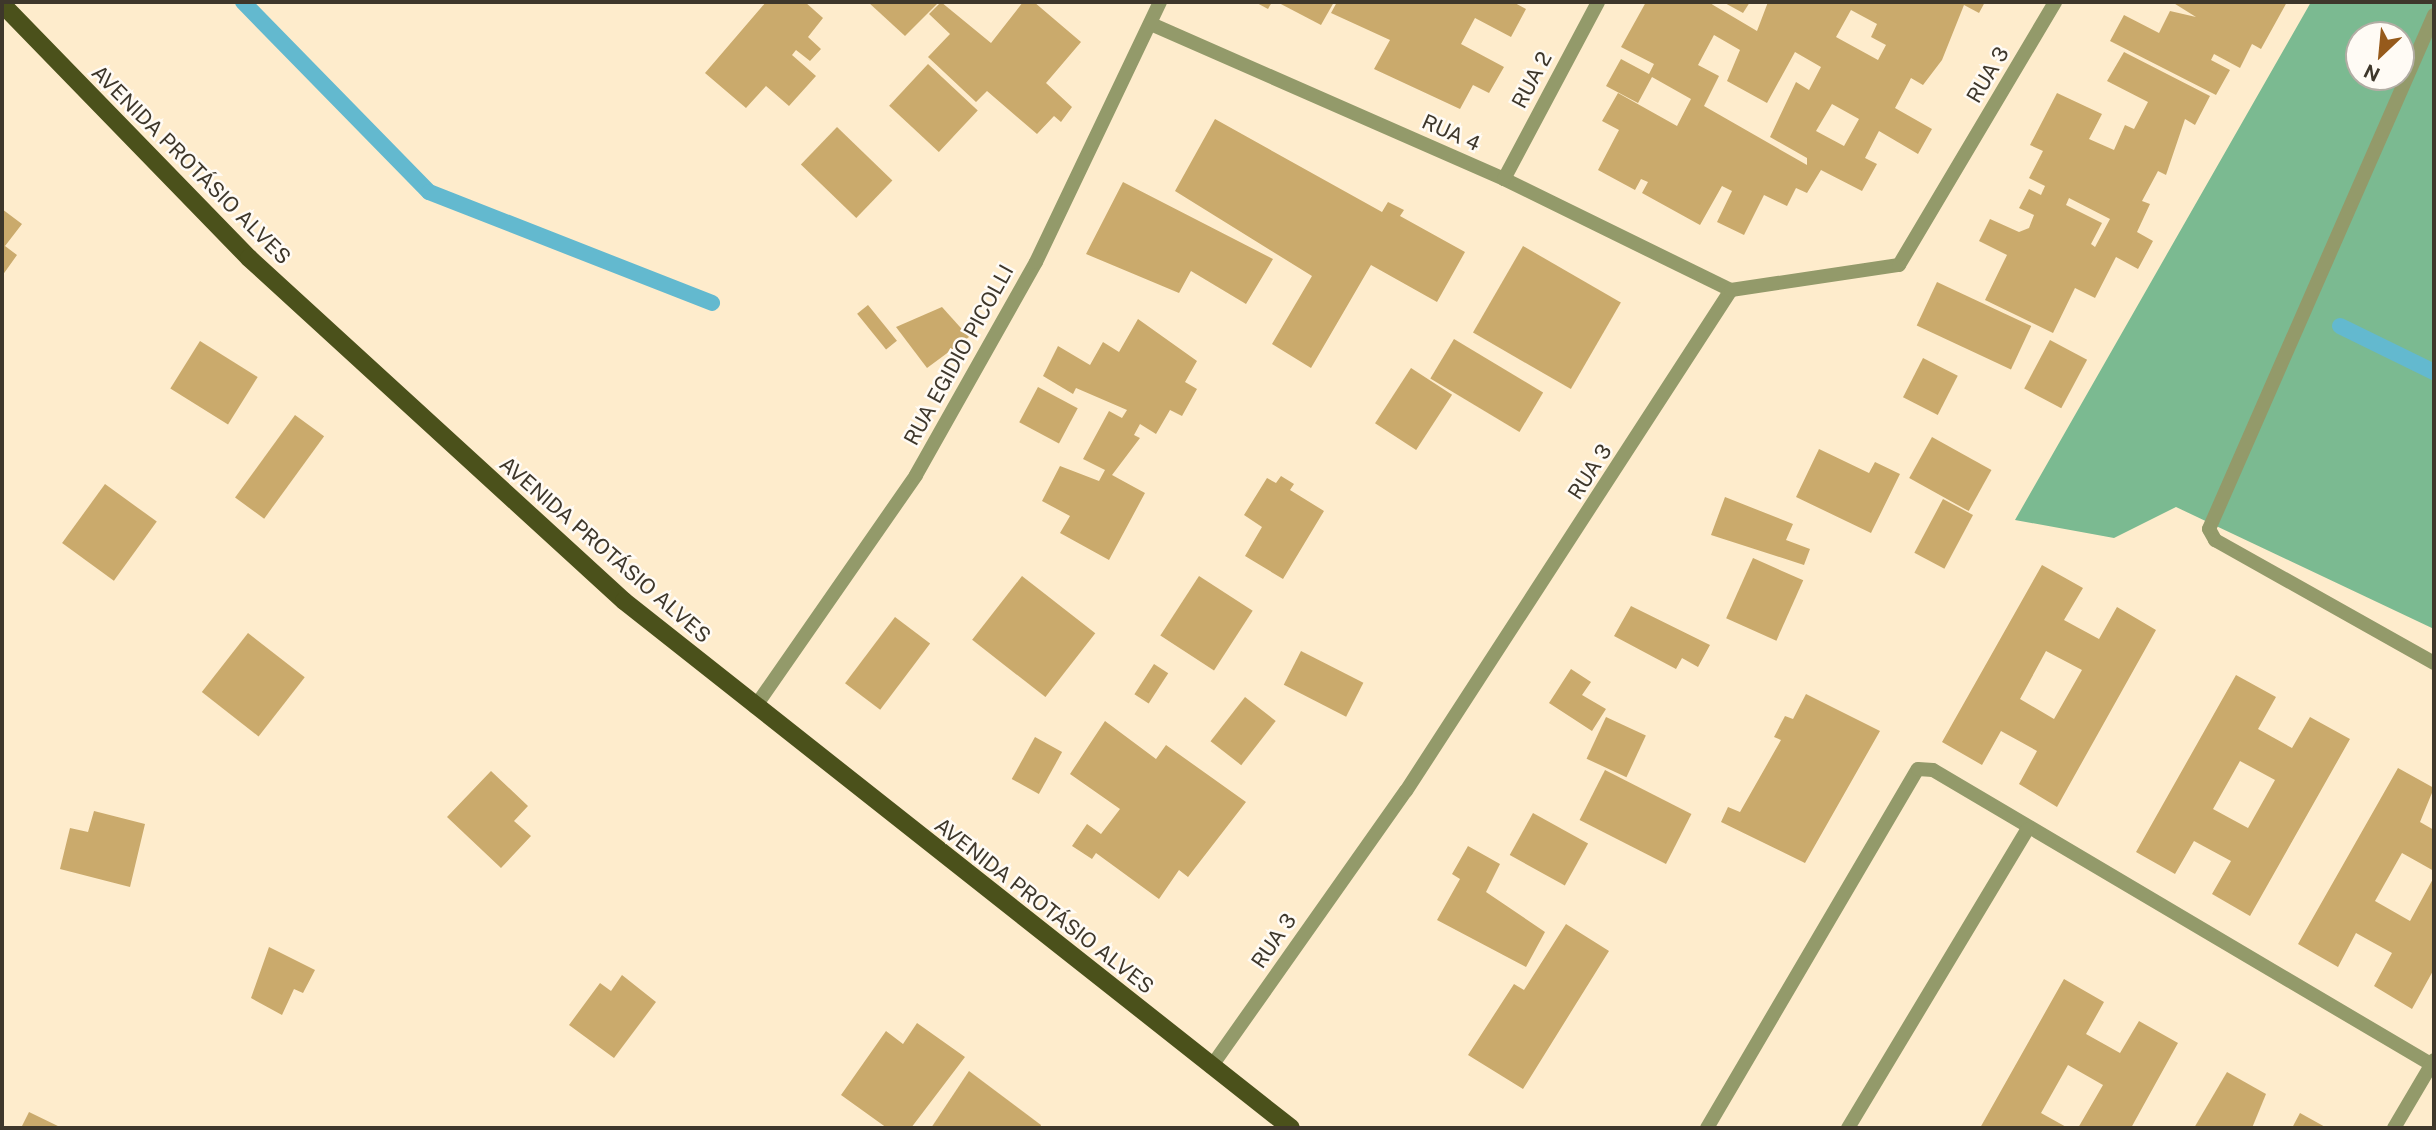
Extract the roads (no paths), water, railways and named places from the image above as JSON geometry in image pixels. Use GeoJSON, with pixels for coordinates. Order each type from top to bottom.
{"type":"FeatureCollection","features":[{"type":"Feature","properties":{"kind":"main road","name":"AVENIDA PROTÁSIO ALVES"},"geometry":{"type":"LineString","coordinates":[[2,5],[249,258],[624,601],[1291,1128]]}},
{"type":"Feature","properties":{"kind":"street","name":"RUA EGIDIO PICOLLI"},"geometry":{"type":"LineString","coordinates":[[755,707],[922,463],[1037,262],[1160,2]]}},
{"type":"Feature","properties":{"kind":"street","name":"RUA 2"},"geometry":{"type":"LineString","coordinates":[[1504,179],[1598,2]]}},
{"type":"Feature","properties":{"kind":"street","name":"RUA 3"},"geometry":{"type":"LineString","coordinates":[[1211,1067],[1406,791],[1731,290],[1899,265],[2055,2]]}},
{"type":"Feature","properties":{"kind":"street"},"geometry":{"type":"LineString","coordinates":[[2434,15],[2208,529],[2215,540],[2434,663]]}},
{"type":"Feature","properties":{"kind":"street","name":"RUA 4"},"geometry":{"type":"LineString","coordinates":[[1151,24],[1504,179],[1731,290]]}},
{"type":"Feature","properties":{"kind":"street"},"geometry":{"type":"LineString","coordinates":[[1707,1128],[1918,769],[1933,771],[2027,830],[2433,1063],[2394,1128]]}},
{"type":"Feature","properties":{"kind":"street"},"geometry":{"type":"LineString","coordinates":[[1848,1128],[2027,830]]}},
{"type":"Feature","properties":{"kind":"waterway"},"geometry":{"type":"LineString","coordinates":[[243,2],[429,192],[712,303]]}},
{"type":"Feature","properties":{"kind":"waterway"},"geometry":{"type":"LineString","coordinates":[[2340,326],[2434,372]]}}]}
